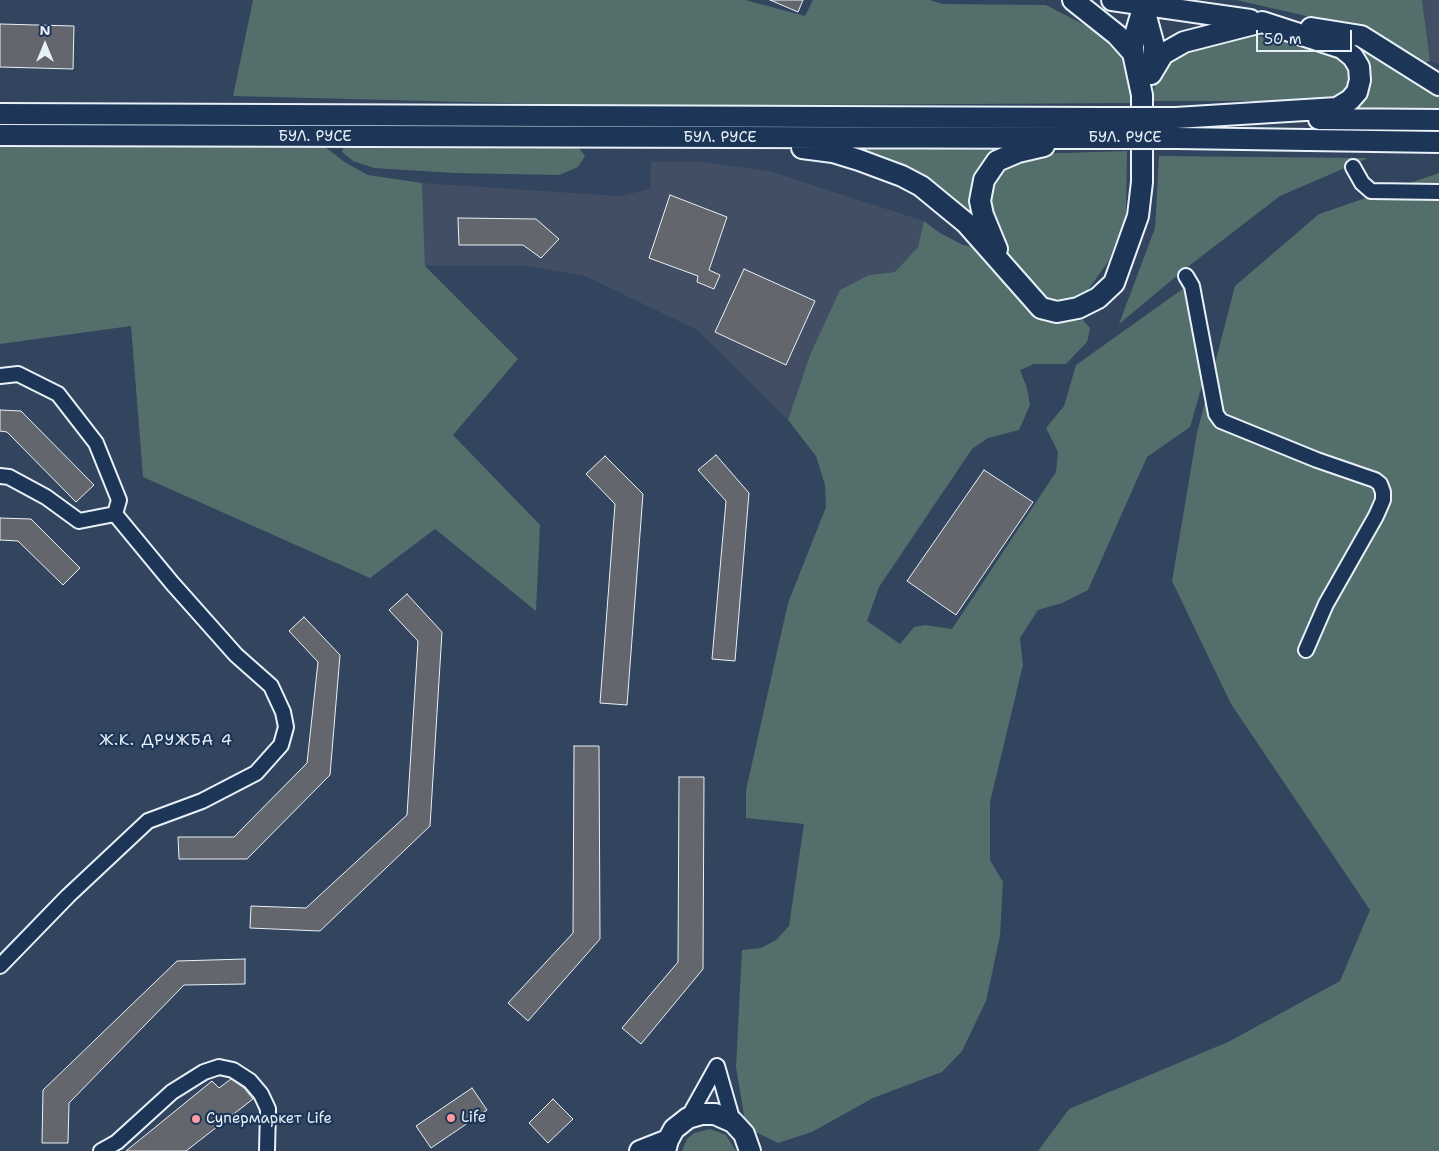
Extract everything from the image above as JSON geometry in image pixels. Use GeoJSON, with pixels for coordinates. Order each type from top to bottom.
{"type":"FeatureCollection","features":[{"type":"Feature","properties":{"kind":"main road"},"geometry":{"type":"LineString","coordinates":[[1072,0],[1117,35],[1133,52]]}},
{"type":"Feature","properties":{"kind":"main road"},"geometry":{"type":"LineString","coordinates":[[1112,0],[1361,36],[1439,85]]}},
{"type":"Feature","properties":{"kind":"main road"},"geometry":{"type":"LineString","coordinates":[[735,138],[833,152],[902,176],[935,196],[966,223],[1007,272],[1041,308],[1057,312],[1067,311],[1088,304],[1106,292],[1114,283],[1134,231],[1142,199],[1142,95],[1133,52],[1133,42],[1141,3]]}},
{"type":"Feature","properties":{"kind":"main road"},"geometry":{"type":"LineString","coordinates":[[1141,3],[1154,46],[1151,74]]}},
{"type":"Feature","properties":{"kind":"main road"},"geometry":{"type":"LineString","coordinates":[[1142,95],[1151,74],[1163,54],[1184,42],[1262,22],[1334,45],[1348,52],[1356,61],[1360,73],[1354,96],[1344,104],[1331,109],[1177,128]]}},
{"type":"Feature","properties":{"kind":"main road","name":"БУЛ. РУСЕ"},"geometry":{"type":"LineString","coordinates":[[0,114],[1105,128],[1177,128],[1439,120]]}},
{"type":"Feature","properties":{"kind":"main road"},"geometry":{"type":"LineString","coordinates":[[1007,272],[987,227],[980,201],[984,180],[990,170],[997,161],[1024,150],[1105,128]]}},
{"type":"Feature","properties":{"kind":"main road","name":"БУЛ. РУСЕ"},"geometry":{"type":"LineString","coordinates":[[0,135],[735,138],[1105,128]]}},
{"type":"Feature","properties":{"kind":"main road","name":"БУЛ. РУСЕ"},"geometry":{"type":"LineString","coordinates":[[1177,128],[1439,142]]}},
{"type":"Feature","properties":{"kind":"main road"},"geometry":{"type":"LineString","coordinates":[[640,1151],[667,1146],[674,1129],[688,1118],[702,1114],[715,1114],[733,1122],[744,1134],[750,1151]]}},
{"type":"Feature","properties":{"kind":"street"},"geometry":{"type":"LineString","coordinates":[[1353,166],[1362,183],[1371,191],[1439,192]]}},
{"type":"Feature","properties":{"kind":"street"},"geometry":{"type":"LineString","coordinates":[[1186,276],[1192,286],[1216,414],[1221,421],[1233,428],[1374,480],[1380,484],[1383,492],[1383,500],[1376,516],[1326,604],[1306,650]]}},
{"type":"Feature","properties":{"kind":"street"},"geometry":{"type":"LineString","coordinates":[[0,376],[18,374],[58,394],[96,444],[119,500],[115,514]]}},
{"type":"Feature","properties":{"kind":"street"},"geometry":{"type":"LineString","coordinates":[[0,476],[8,477],[46,497],[79,521],[115,514]]}},
{"type":"Feature","properties":{"kind":"street"},"geometry":{"type":"LineString","coordinates":[[0,966],[68,896],[148,821],[202,801],[256,774],[281,745],[286,727],[283,712],[271,686],[230,647],[172,583],[115,514]]}},
{"type":"Feature","properties":{"kind":"street"},"geometry":{"type":"LineString","coordinates":[[688,1118],[717,1066],[733,1122]]}},
{"type":"Feature","properties":{"kind":"street"},"geometry":{"type":"LineString","coordinates":[[101,1151],[117,1142],[172,1092],[204,1072],[219,1067],[233,1070],[250,1081],[261,1094],[268,1109],[267,1151]]}},
{"type":"Feature","properties":{"kind":"shaded area"},"geometry":{"type":"Polygon","coordinates":[[[1422,0],[1439,0],[1439,64],[1430,61],[1422,0]]]}},
{"type":"Feature","properties":{"kind":"shaded area"},"geometry":{"type":"Polygon","coordinates":[[[651,162],[704,162],[769,171],[924,221],[918,247],[895,272],[869,275],[810,355],[788,420],[697,330],[585,276],[528,266],[425,266],[422,183],[620,196],[650,189],[651,162]]]}},
{"type":"Feature","properties":{"kind":"green space"},"geometry":{"type":"Polygon","coordinates":[[[253,0],[745,0],[805,16],[813,0],[930,0],[942,4],[1046,5],[1106,36],[1131,57],[1136,103],[621,106],[233,96],[253,0]]]}},
{"type":"Feature","properties":{"kind":"green space"},"geometry":{"type":"Polygon","coordinates":[[[1236,0],[1422,0],[1430,61],[1421,65],[1355,27],[1236,0]]]}},
{"type":"Feature","properties":{"kind":"green space"},"geometry":{"type":"Polygon","coordinates":[[[1235,36],[1258,36],[1332,50],[1345,56],[1353,79],[1347,92],[1328,101],[1151,101],[1160,65],[1168,56],[1235,36]]]}},
{"type":"Feature","properties":{"kind":"green space"},"geometry":{"type":"Polygon","coordinates":[[[1345,38],[1439,93],[1439,115],[1336,113],[1357,98],[1345,38]]]}},
{"type":"Feature","properties":{"kind":"green space"},"geometry":{"type":"Polygon","coordinates":[[[0,141],[321,144],[346,163],[368,175],[422,183],[425,266],[518,359],[453,435],[540,525],[536,611],[435,529],[370,578],[143,477],[131,326],[0,344],[0,141]]]}},
{"type":"Feature","properties":{"kind":"green space"},"geometry":{"type":"Polygon","coordinates":[[[344,146],[578,147],[585,156],[578,167],[559,175],[455,173],[374,168],[353,161],[342,152],[344,146]]]}},
{"type":"Feature","properties":{"kind":"green space"},"geometry":{"type":"Polygon","coordinates":[[[1015,146],[985,164],[985,237],[840,147],[1015,146]]]}},
{"type":"Feature","properties":{"kind":"green space"},"geometry":{"type":"Polygon","coordinates":[[[1127,151],[1126,215],[1108,262],[1085,294],[1068,301],[1046,298],[1014,265],[988,213],[994,174],[1030,154],[1127,151]]]}},
{"type":"Feature","properties":{"kind":"green space"},"geometry":{"type":"Polygon","coordinates":[[[1159,156],[1368,158],[1280,196],[1185,269],[1119,324],[1155,228],[1159,156]]]}},
{"type":"Feature","properties":{"kind":"green space"},"geometry":{"type":"Polygon","coordinates":[[[1439,173],[1439,1151],[1038,1151],[1069,1109],[1228,1042],[1340,981],[1370,910],[1231,704],[1172,581],[1197,433],[1235,286],[1319,214],[1439,173]]]}},
{"type":"Feature","properties":{"kind":"green space"},"geometry":{"type":"Polygon","coordinates":[[[924,221],[940,233],[963,245],[984,249],[1036,313],[1070,321],[1083,320],[1090,328],[1087,342],[1066,364],[1034,364],[1020,370],[1027,388],[1030,405],[1019,430],[988,438],[972,449],[879,587],[867,621],[900,644],[914,627],[925,625],[952,629],[1056,472],[1058,452],[1046,428],[1064,406],[1076,365],[1184,288],[1203,382],[1190,427],[1147,457],[1088,590],[1062,603],[1038,610],[1020,638],[1023,665],[990,802],[990,860],[1003,882],[1000,936],[986,1001],[962,1051],[942,1072],[873,1098],[812,1132],[778,1143],[756,1132],[745,1121],[736,1067],[742,950],[761,948],[776,940],[789,926],[804,824],[746,818],[746,790],[788,603],[826,507],[825,485],[816,456],[788,420],[810,355],[840,290],[869,275],[895,272],[918,247],[924,221]]]}},
{"type":"Feature","properties":{"kind":"green space"},"geometry":{"type":"Polygon","coordinates":[[[710,1129],[726,1135],[736,1151],[682,1151],[687,1139],[694,1133],[710,1129]]]}},
{"type":"Feature","properties":{"kind":"building"},"geometry":{"type":"Polygon","coordinates":[[[770,0],[803,0],[798,12],[770,0]]]}},
{"type":"Feature","properties":{"kind":"building"},"geometry":{"type":"Polygon","coordinates":[[[0,24],[74,26],[73,69],[0,67],[0,24]]]}},
{"type":"Feature","properties":{"kind":"building"},"geometry":{"type":"Polygon","coordinates":[[[670,195],[727,217],[709,270],[720,275],[714,289],[697,282],[698,276],[649,258],[670,195]]]}},
{"type":"Feature","properties":{"kind":"building"},"geometry":{"type":"Polygon","coordinates":[[[458,218],[536,219],[559,239],[541,258],[523,245],[459,245],[458,218]]]}},
{"type":"Feature","properties":{"kind":"building"},"geometry":{"type":"Polygon","coordinates":[[[744,269],[815,301],[786,365],[715,332],[744,269]]]}},
{"type":"Feature","properties":{"kind":"building"},"geometry":{"type":"Polygon","coordinates":[[[0,410],[21,411],[94,485],[76,502],[7,432],[0,431],[0,410]]]}},
{"type":"Feature","properties":{"kind":"building"},"geometry":{"type":"Polygon","coordinates":[[[716,455],[749,493],[735,661],[712,659],[726,501],[698,470],[716,455]]]}},
{"type":"Feature","properties":{"kind":"building"},"geometry":{"type":"Polygon","coordinates":[[[605,456],[643,494],[627,705],[600,703],[615,504],[586,474],[605,456]]]}},
{"type":"Feature","properties":{"kind":"building"},"geometry":{"type":"Polygon","coordinates":[[[984,470],[1033,502],[956,615],[907,581],[984,470]]]}},
{"type":"Feature","properties":{"kind":"building"},"geometry":{"type":"Polygon","coordinates":[[[0,518],[31,519],[80,568],[63,585],[18,541],[0,540],[0,518]]]}},
{"type":"Feature","properties":{"kind":"building"},"geometry":{"type":"Polygon","coordinates":[[[407,594],[442,632],[430,826],[320,931],[250,928],[251,906],[306,908],[407,815],[418,641],[389,610],[407,594]]]}},
{"type":"Feature","properties":{"kind":"building"},"geometry":{"type":"Polygon","coordinates":[[[304,617],[340,655],[330,775],[247,859],[179,859],[178,837],[234,837],[307,763],[318,662],[289,631],[304,617]]]}},
{"type":"Feature","properties":{"kind":"building"},"geometry":{"type":"Polygon","coordinates":[[[574,746],[599,746],[600,939],[528,1021],[508,1003],[573,933],[574,746]]]}},
{"type":"Feature","properties":{"kind":"building"},"geometry":{"type":"Polygon","coordinates":[[[679,777],[704,777],[703,969],[641,1044],[622,1028],[678,962],[679,777]]]}},
{"type":"Feature","properties":{"kind":"building"},"geometry":{"type":"Polygon","coordinates":[[[245,959],[245,984],[184,985],[69,1103],[68,1143],[42,1143],[43,1090],[177,961],[245,959]]]}},
{"type":"Feature","properties":{"kind":"building","name":"Супермаркет Life"},"geometry":{"type":"Polygon","coordinates":[[[231,1079],[244,1088],[253,1099],[186,1151],[126,1151],[212,1081],[219,1088],[231,1079]]]}},
{"type":"Feature","properties":{"kind":"building","name":"Life"},"geometry":{"type":"Polygon","coordinates":[[[472,1088],[487,1110],[431,1148],[416,1126],[472,1088]]]}},
{"type":"Feature","properties":{"kind":"building"},"geometry":{"type":"Polygon","coordinates":[[[553,1099],[573,1119],[548,1143],[529,1123],[553,1099]]]}},
{"type":"Feature","properties":{"kind":"place","name":"Life"},"geometry":{"type":"Point","coordinates":[451,1118]}},
{"type":"Feature","properties":{"kind":"place","name":"Супермаркет Life"},"geometry":{"type":"Point","coordinates":[196,1119]}},
{"type":"Feature","properties":{"kind":"district","name":"Ж.К. ДРУЖБА 4"},"geometry":{"type":"Point","coordinates":[166,741]}}]}
